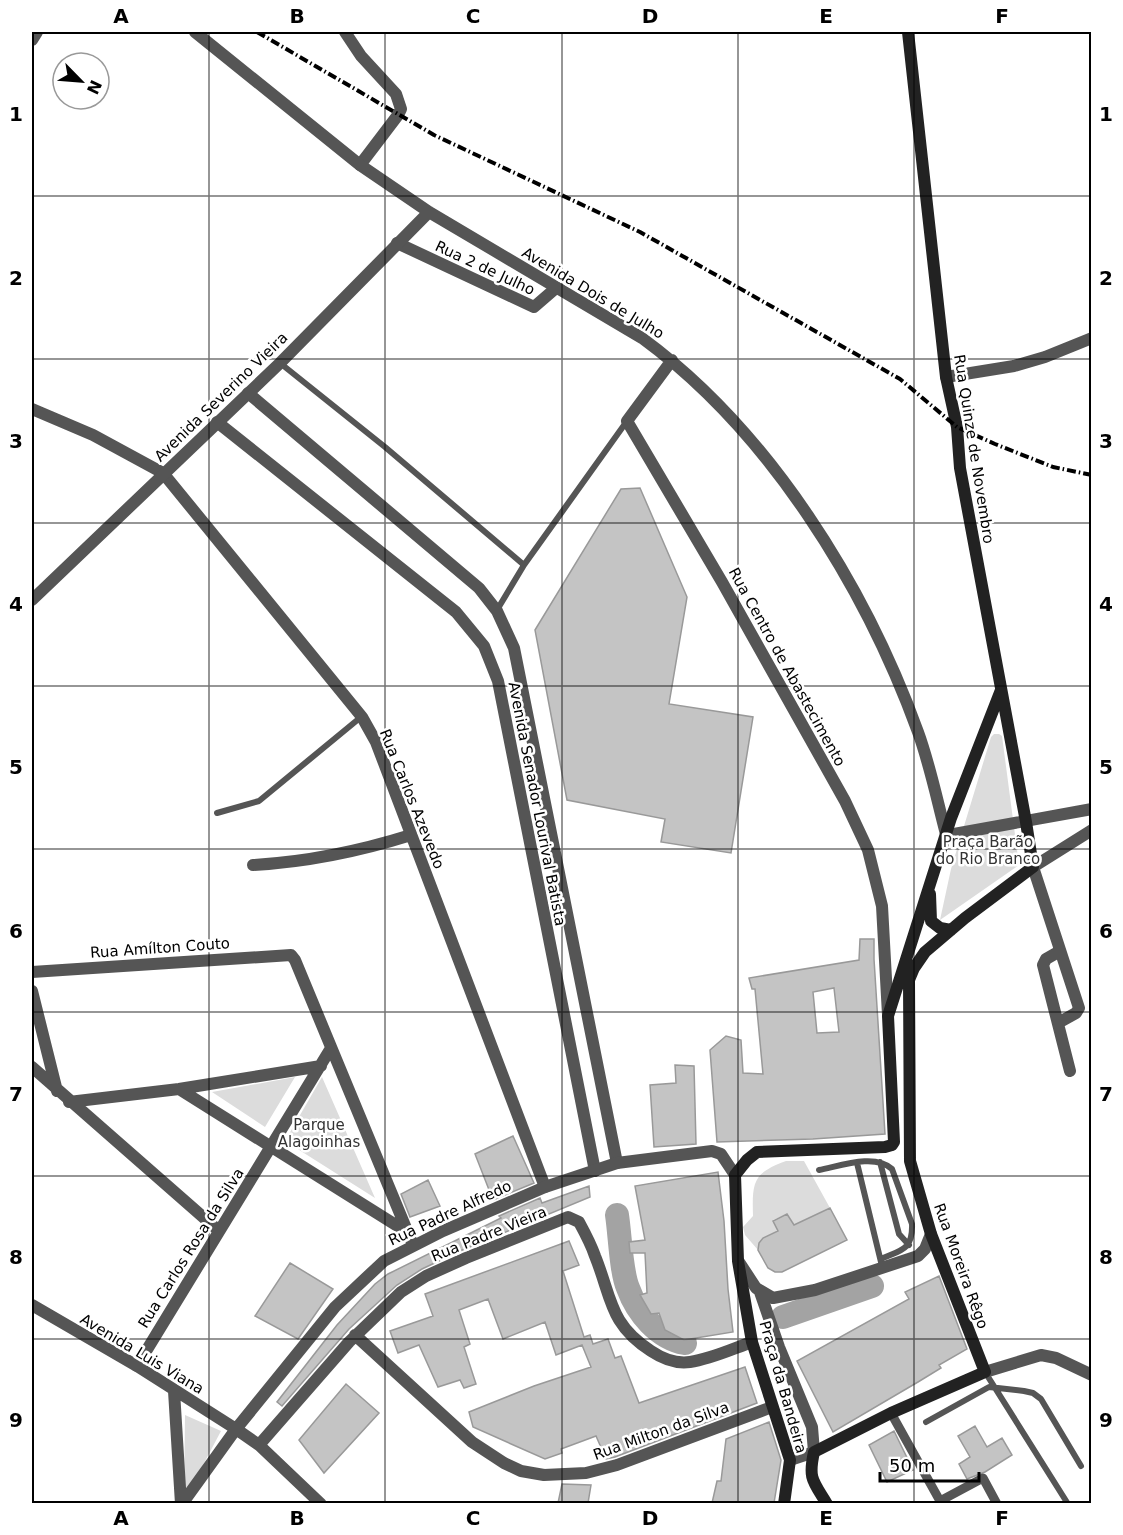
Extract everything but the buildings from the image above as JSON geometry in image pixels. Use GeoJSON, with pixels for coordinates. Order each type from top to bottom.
{"type":"FeatureCollection","features":[{"type":"Feature","properties":{"kind":"main road","name":"Rua Quinze de Novembro"},"geometry":{"type":"LineString","coordinates":[[908,32],[946,377],[957,427],[960,468],[1033,867]]}},
{"type":"Feature","properties":{"kind":"main road"},"geometry":{"type":"LineString","coordinates":[[892,1145],[894,1142],[888,1016],[904,979],[946,834],[1001,689]]}},
{"type":"Feature","properties":{"kind":"main road"},"geometry":{"type":"LineString","coordinates":[[904,979],[918,961],[951,930],[1033,867]]}},
{"type":"Feature","properties":{"kind":"main road"},"geometry":{"type":"LineString","coordinates":[[930,884],[931,921],[940,928],[951,930]]}},
{"type":"Feature","properties":{"kind":"main road","name":"Rua Moreira Rêgo"},"geometry":{"type":"LineString","coordinates":[[904,979],[910,1161],[931,1234],[985,1372]]}},
{"type":"Feature","properties":{"kind":"main road"},"geometry":{"type":"LineString","coordinates":[[892,1145],[910,1161]]}},
{"type":"Feature","properties":{"kind":"main road"},"geometry":{"type":"LineString","coordinates":[[735,1175],[753,1155],[764,1151],[892,1145]]}},
{"type":"Feature","properties":{"kind":"main road","name":"Praça da Bandeira"},"geometry":{"type":"LineString","coordinates":[[735,1175],[738,1261],[752,1342],[790,1460],[784,1503]]}},
{"type":"Feature","properties":{"kind":"main road"},"geometry":{"type":"LineString","coordinates":[[814,1452],[891,1413],[985,1372]]}},
{"type":"Feature","properties":{"kind":"main road","name":"Praça da Bandeira"},"geometry":{"type":"LineString","coordinates":[[814,1452],[811,1475],[827,1503]]}},
{"type":"Feature","properties":{"kind":"street"},"geometry":{"type":"LineString","coordinates":[[32,40],[37,32]]}},
{"type":"Feature","properties":{"kind":"street","name":"Avenida Dois de Julho"},"geometry":{"type":"LineString","coordinates":[[195,32],[360,165],[429,212],[642,338],[672,360],[730,417],[781,476],[824,540],[865,612],[890,662],[919,734],[946,834]]}},
{"type":"Feature","properties":{"kind":"street"},"geometry":{"type":"LineString","coordinates":[[345,32],[361,56],[396,94],[400,109],[398,115],[360,165]]}},
{"type":"Feature","properties":{"kind":"street","name":"Avenida Severino Vieira"},"geometry":{"type":"LineString","coordinates":[[32,600],[280,363],[429,212]]}},
{"type":"Feature","properties":{"kind":"street","name":"Rua 2 de Julho"},"geometry":{"type":"LineString","coordinates":[[397,243],[534,307],[556,288]]}},
{"type":"Feature","properties":{"kind":"street"},"geometry":{"type":"LineString","coordinates":[[946,377],[1025,363],[1092,338]]}},
{"type":"Feature","properties":{"kind":"street"},"geometry":{"type":"LineString","coordinates":[[627,421],[672,360]]}},
{"type":"Feature","properties":{"kind":"street","name":"Avenida Senador Lourival Batista"},"geometry":{"type":"LineString","coordinates":[[248,393],[479,588],[496,611],[514,648],[617,1163]]}},
{"type":"Feature","properties":{"kind":"street"},"geometry":{"type":"LineString","coordinates":[[32,409],[93,435],[163,473]]}},
{"type":"Feature","properties":{"kind":"street","name":"Rua Centro de Abastecimento"},"geometry":{"type":"LineString","coordinates":[[627,421],[722,582],[839,791],[868,850],[882,906],[888,1016]]}},
{"type":"Feature","properties":{"kind":"street","name":"Avenida Senador Lourival Batista"},"geometry":{"type":"LineString","coordinates":[[217,422],[456,612],[483,646],[498,681],[595,1171]]}},
{"type":"Feature","properties":{"kind":"street","name":"Rua Carlos Azevedo"},"geometry":{"type":"LineString","coordinates":[[163,473],[362,717],[376,742],[545,1187]]}},
{"type":"Feature","properties":{"kind":"street"},"geometry":{"type":"LineString","coordinates":[[946,834],[1092,809]]}},
{"type":"Feature","properties":{"kind":"street"},"geometry":{"type":"LineString","coordinates":[[1058,1023],[1076,1013],[1079,1008],[1033,867],[1092,830]]}},
{"type":"Feature","properties":{"kind":"street"},"geometry":{"type":"LineString","coordinates":[[253,865],[289,863],[369,848],[411,835]]}},
{"type":"Feature","properties":{"kind":"street"},"geometry":{"type":"LineString","coordinates":[[1060,951],[1046,959],[1043,965],[1070,1071]]}},
{"type":"Feature","properties":{"kind":"street","name":"Rua Amílton Couto"},"geometry":{"type":"LineString","coordinates":[[32,972],[291,955],[331,1048]]}},
{"type":"Feature","properties":{"kind":"street"},"geometry":{"type":"LineString","coordinates":[[32,991],[57,1091]]}},
{"type":"Feature","properties":{"kind":"street"},"geometry":{"type":"LineString","coordinates":[[331,1048],[413,1245]]}},
{"type":"Feature","properties":{"kind":"street","name":"Rua Carlos Rosa da Silva"},"geometry":{"type":"LineString","coordinates":[[136,1366],[331,1048]]}},
{"type":"Feature","properties":{"kind":"street"},"geometry":{"type":"LineString","coordinates":[[69,1102],[179,1089],[321,1066]]}},
{"type":"Feature","properties":{"kind":"street"},"geometry":{"type":"LineString","coordinates":[[32,1067],[69,1102],[219,1231]]}},
{"type":"Feature","properties":{"kind":"street"},"geometry":{"type":"LineString","coordinates":[[179,1089],[272,1145],[407,1232]]}},
{"type":"Feature","properties":{"kind":"street","name":"Rua Padre Alfredo"},"geometry":{"type":"LineString","coordinates":[[181,1503],[236,1429],[336,1307],[384,1261],[413,1245],[545,1187],[617,1163],[712,1151],[721,1154],[735,1175]]}},
{"type":"Feature","properties":{"kind":"street","name":"Rua Padre Vieira"},"geometry":{"type":"LineString","coordinates":[[259,1445],[355,1335],[393,1299],[426,1276],[568,1217],[579,1222],[595,1256],[617,1318],[628,1334],[641,1345],[674,1362],[690,1362],[752,1342]]}},
{"type":"Feature","properties":{"kind":"street"},"geometry":{"type":"LineString","coordinates":[[760,1292],[773,1298],[815,1290],[882,1263],[921,1254],[931,1234]]}},
{"type":"Feature","properties":{"kind":"street","name":"Praça da Bandeira"},"geometry":{"type":"LineString","coordinates":[[738,1261],[760,1292],[779,1347],[813,1427],[814,1452]]}},
{"type":"Feature","properties":{"kind":"street","name":"Avenida Luis Viana"},"geometry":{"type":"LineString","coordinates":[[32,1305],[136,1366],[236,1429],[259,1445],[321,1503]]}},
{"type":"Feature","properties":{"kind":"street","name":"Rua Milton da Silva"},"geometry":{"type":"LineString","coordinates":[[355,1335],[472,1442],[521,1471],[544,1475],[586,1473],[617,1465],[772,1407]]}},
{"type":"Feature","properties":{"kind":"street"},"geometry":{"type":"LineString","coordinates":[[985,1372],[1041,1355],[1056,1358],[1092,1375]]}},
{"type":"Feature","properties":{"kind":"street"},"geometry":{"type":"LineString","coordinates":[[174,1391],[181,1503]]}},
{"type":"Feature","properties":{"kind":"street"},"geometry":{"type":"LineString","coordinates":[[891,1413],[940,1501],[983,1478],[997,1503]]}},
{"type":"Feature","properties":{"kind":"street"},"geometry":{"type":"LineString","coordinates":[[790,1460],[814,1452]]}},
{"type":"Feature","properties":{"kind":"lane"},"geometry":{"type":"LineString","coordinates":[[280,363],[385,447],[524,565]]}},
{"type":"Feature","properties":{"kind":"lane"},"geometry":{"type":"LineString","coordinates":[[496,611],[524,565],[627,421]]}},
{"type":"Feature","properties":{"kind":"lane"},"geometry":{"type":"LineString","coordinates":[[217,813],[259,801],[362,717]]}},
{"type":"Feature","properties":{"kind":"lane"},"geometry":{"type":"LineString","coordinates":[[819,1170],[857,1163],[880,1162],[886,1163],[892,1169],[912,1224],[909,1245],[882,1263],[857,1163]]}},
{"type":"Feature","properties":{"kind":"lane"},"geometry":{"type":"LineString","coordinates":[[880,1162],[898,1234],[909,1245]]}},
{"type":"Feature","properties":{"kind":"lane"},"geometry":{"type":"LineString","coordinates":[[985,1372],[1068,1503]]}},
{"type":"Feature","properties":{"kind":"lane"},"geometry":{"type":"LineString","coordinates":[[926,1422],[987,1388],[1033,1393],[1041,1399],[1081,1466]]}},
{"type":"Feature","properties":{"kind":"green space","name":"Praça Barão do Rio Branco"},"geometry":{"type":"Polygon","coordinates":[[[994,734],[1002,736],[1019,865],[940,920],[951,869],[991,737],[994,734]]]}},
{"type":"Feature","properties":{"kind":"green space"},"geometry":{"type":"Polygon","coordinates":[[[295,1077],[265,1127],[212,1092],[295,1077]]]}},
{"type":"Feature","properties":{"kind":"green space","name":"Parque Alagoinhas"},"geometry":{"type":"Polygon","coordinates":[[[322,1077],[375,1198],[285,1141],[322,1077]]]}},
{"type":"Feature","properties":{"kind":"green space"},"geometry":{"type":"Polygon","coordinates":[[[786,1161],[804,1161],[830,1208],[794,1225],[787,1214],[773,1220],[778,1231],[762,1240],[758,1250],[745,1235],[743,1227],[753,1216],[754,1187],[757,1180],[767,1170],[786,1161]]]}},
{"type":"Feature","properties":{"kind":"green space"},"geometry":{"type":"Polygon","coordinates":[[[185,1415],[221,1431],[184,1501],[185,1415]]]}},
{"type":"Feature","properties":{"kind":"waterway"},"geometry":{"type":"LineString","coordinates":[[617,1215],[624,1273],[632,1297],[643,1315],[657,1330],[685,1343]]}},
{"type":"Feature","properties":{"kind":"waterway"},"geometry":{"type":"LineString","coordinates":[[783,1317],[872,1286]]}},
{"type":"Feature","properties":{"kind":"railway"},"geometry":{"type":"LineString","coordinates":[[257,32],[434,135],[640,232],[900,379],[957,427],[1053,467],[1092,475]]}}]}
